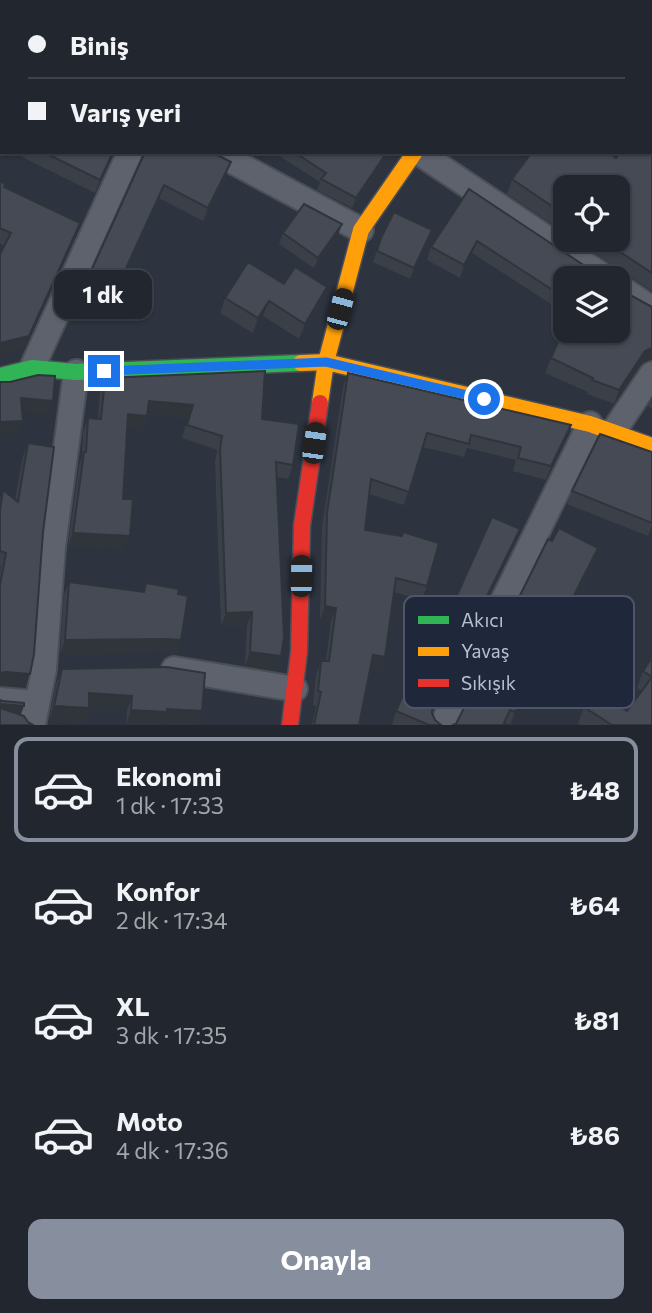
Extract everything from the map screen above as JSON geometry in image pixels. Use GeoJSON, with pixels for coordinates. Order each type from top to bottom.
{"type":"FeatureCollection","features":[{"type":"Feature","properties":{"kind":"street"},"geometry":{"type":"LineString","coordinates":[[32,369],[129,154]]}},
{"type":"Feature","properties":{"kind":"street"},"geometry":{"type":"LineString","coordinates":[[219,154],[361,230]]}},
{"type":"Feature","properties":{"kind":"street"},"geometry":{"type":"LineString","coordinates":[[290,725],[299,652],[302,525],[326,362],[361,230],[415,154]]}},
{"type":"Feature","properties":{"kind":"street"},"geometry":{"type":"LineString","coordinates":[[419,154],[588,266]]}},
{"type":"Feature","properties":{"kind":"street"},"geometry":{"type":"LineString","coordinates":[[630,294],[652,309]]}},
{"type":"Feature","properties":{"kind":"street"},"geometry":{"type":"LineString","coordinates":[[0,376],[32,369],[76,372],[326,362],[590,424],[652,446]]}},
{"type":"Feature","properties":{"kind":"street"},"geometry":{"type":"LineString","coordinates":[[0,700],[34,714],[44,669],[53,547],[76,372]]}},
{"type":"Feature","properties":{"kind":"street"},"geometry":{"type":"LineString","coordinates":[[613,432],[652,374]]}},
{"type":"Feature","properties":{"kind":"street"},"geometry":{"type":"LineString","coordinates":[[505,596],[590,424]]}},
{"type":"Feature","properties":{"kind":"street"},"geometry":{"type":"LineString","coordinates":[[150,668],[163,667],[295,689]]}},
{"type":"Feature","properties":{"kind":"street"},"geometry":{"type":"LineString","coordinates":[[44,669],[71,668]]}},
{"type":"Feature","properties":{"kind":"street"},"geometry":{"type":"LineString","coordinates":[[442,725],[450,708]]}},
{"type":"Feature","properties":{"kind":"building"},"geometry":{"type":"Polygon","coordinates":[[[47,154],[112,154],[100,180],[47,154]]]}},
{"type":"Feature","properties":{"kind":"building"},"geometry":{"type":"Polygon","coordinates":[[[144,154],[216,154],[231,162],[208,208],[164,185],[116,290],[88,278],[144,154]]]}},
{"type":"Feature","properties":{"kind":"building"},"geometry":{"type":"Polygon","coordinates":[[[297,154],[386,154],[356,198],[321,179],[326,173],[297,154]]]}},
{"type":"Feature","properties":{"kind":"building"},"geometry":{"type":"Polygon","coordinates":[[[531,154],[611,154],[616,158],[619,154],[652,154],[652,273],[620,252],[630,252],[630,175],[553,175],[553,207],[512,179],[531,154]]]}},
{"type":"Feature","properties":{"kind":"building"},"geometry":{"type":"Polygon","coordinates":[[[0,181],[5,184],[4,187],[80,223],[29,336],[0,343],[0,254],[11,233],[0,228],[0,181]]]}},
{"type":"Feature","properties":{"kind":"building"},"geometry":{"type":"Polygon","coordinates":[[[469,189],[553,245],[553,252],[564,252],[585,266],[553,266],[553,290],[477,241],[464,265],[431,247],[469,189]]]}},
{"type":"Feature","properties":{"kind":"building"},"geometry":{"type":"Polygon","coordinates":[[[304,204],[342,224],[318,258],[283,233],[304,204]]]}},
{"type":"Feature","properties":{"kind":"building"},"geometry":{"type":"Polygon","coordinates":[[[394,212],[432,230],[414,268],[377,251],[394,212]]]}},
{"type":"Feature","properties":{"kind":"building"},"geometry":{"type":"Polygon","coordinates":[[[248,262],[284,284],[295,267],[327,287],[305,324],[269,301],[258,318],[225,298],[248,262]]]}},
{"type":"Feature","properties":{"kind":"building"},"geometry":{"type":"Polygon","coordinates":[[[632,296],[652,307],[652,348],[645,351],[619,390],[592,380],[593,378],[551,358],[558,343],[630,343],[632,296]]]}},
{"type":"Feature","properties":{"kind":"building"},"geometry":{"type":"Polygon","coordinates":[[[265,371],[262,419],[299,424],[293,465],[276,462],[284,637],[281,656],[250,652],[252,612],[226,613],[220,448],[222,436],[187,425],[193,405],[149,401],[147,416],[128,414],[123,499],[133,499],[130,536],[73,533],[86,452],[88,418],[101,419],[105,378],[265,371]]]}},
{"type":"Feature","properties":{"kind":"building"},"geometry":{"type":"Polygon","coordinates":[[[348,373],[571,425],[551,466],[518,458],[521,447],[471,435],[469,444],[427,433],[409,492],[371,479],[365,530],[402,536],[403,532],[439,543],[427,586],[396,578],[385,657],[373,655],[359,725],[314,725],[321,692],[318,691],[321,661],[329,661],[336,608],[325,606],[327,513],[348,373]]]}},
{"type":"Feature","properties":{"kind":"building"},"geometry":{"type":"Polygon","coordinates":[[[38,375],[55,376],[53,401],[21,398],[23,421],[0,422],[0,382],[38,375]]]}},
{"type":"Feature","properties":{"kind":"building"},"geometry":{"type":"Polygon","coordinates":[[[600,434],[652,452],[652,523],[572,491],[600,434]]]}},
{"type":"Feature","properties":{"kind":"building"},"geometry":{"type":"Polygon","coordinates":[[[28,443],[54,447],[43,532],[34,654],[30,674],[0,673],[0,585],[6,553],[0,551],[0,510],[3,490],[18,502],[28,443]]]}},
{"type":"Feature","properties":{"kind":"building"},"geometry":{"type":"Polygon","coordinates":[[[492,517],[520,529],[487,596],[457,596],[492,517]]]}},
{"type":"Feature","properties":{"kind":"building"},"geometry":{"type":"Polygon","coordinates":[[[559,528],[598,548],[574,596],[520,596],[548,539],[552,541],[559,528]]]}},
{"type":"Feature","properties":{"kind":"building"},"geometry":{"type":"Polygon","coordinates":[[[69,582],[144,592],[146,583],[179,589],[178,594],[188,596],[181,640],[65,640],[69,582]]]}},
{"type":"Feature","properties":{"kind":"building"},"geometry":{"type":"Polygon","coordinates":[[[652,658],[652,677],[643,671],[652,658]]]}},
{"type":"Feature","properties":{"kind":"building"},"geometry":{"type":"Polygon","coordinates":[[[167,667],[205,673],[202,711],[131,710],[132,696],[89,693],[89,708],[54,706],[62,669],[167,667]]]}},
{"type":"Feature","properties":{"kind":"building"},"geometry":{"type":"Polygon","coordinates":[[[652,677],[652,725],[612,725],[586,708],[622,708],[627,711],[634,708],[634,701],[652,677]]]}},
{"type":"Feature","properties":{"kind":"building"},"geometry":{"type":"Polygon","coordinates":[[[404,693],[404,708],[433,708],[435,720],[441,725],[429,725],[396,711],[404,693]]]}},
{"type":"Feature","properties":{"kind":"building"},"geometry":{"type":"Polygon","coordinates":[[[0,700],[24,703],[24,706],[0,704],[0,700]]]}},
{"type":"Feature","properties":{"kind":"building"},"geometry":{"type":"Polygon","coordinates":[[[0,708],[24,716],[33,725],[0,725],[0,708]]]}},
{"type":"Feature","properties":{"kind":"building"},"geometry":{"type":"Polygon","coordinates":[[[464,708],[517,708],[515,712],[510,710],[503,725],[452,725],[456,724],[464,708]]]}},
{"type":"Feature","properties":{"kind":"traffic: fast"},"geometry":{"type":"LineString","coordinates":[[0,376],[32,368],[76,372],[301,363]]}},
{"type":"Feature","properties":{"kind":"traffic: slow"},"geometry":{"type":"LineString","coordinates":[[301,363],[326,362],[361,230],[414,154]]}},
{"type":"Feature","properties":{"kind":"traffic: slow"},"geometry":{"type":"LineString","coordinates":[[320,403],[326,362],[590,424],[652,446]]}},
{"type":"Feature","properties":{"kind":"traffic: jam"},"geometry":{"type":"LineString","coordinates":[[290,725],[299,652],[302,525],[320,403]]}},
{"type":"Feature","properties":{"kind":"route"},"geometry":{"type":"LineString","coordinates":[[104,371],[326,362],[484,399]]}}]}
